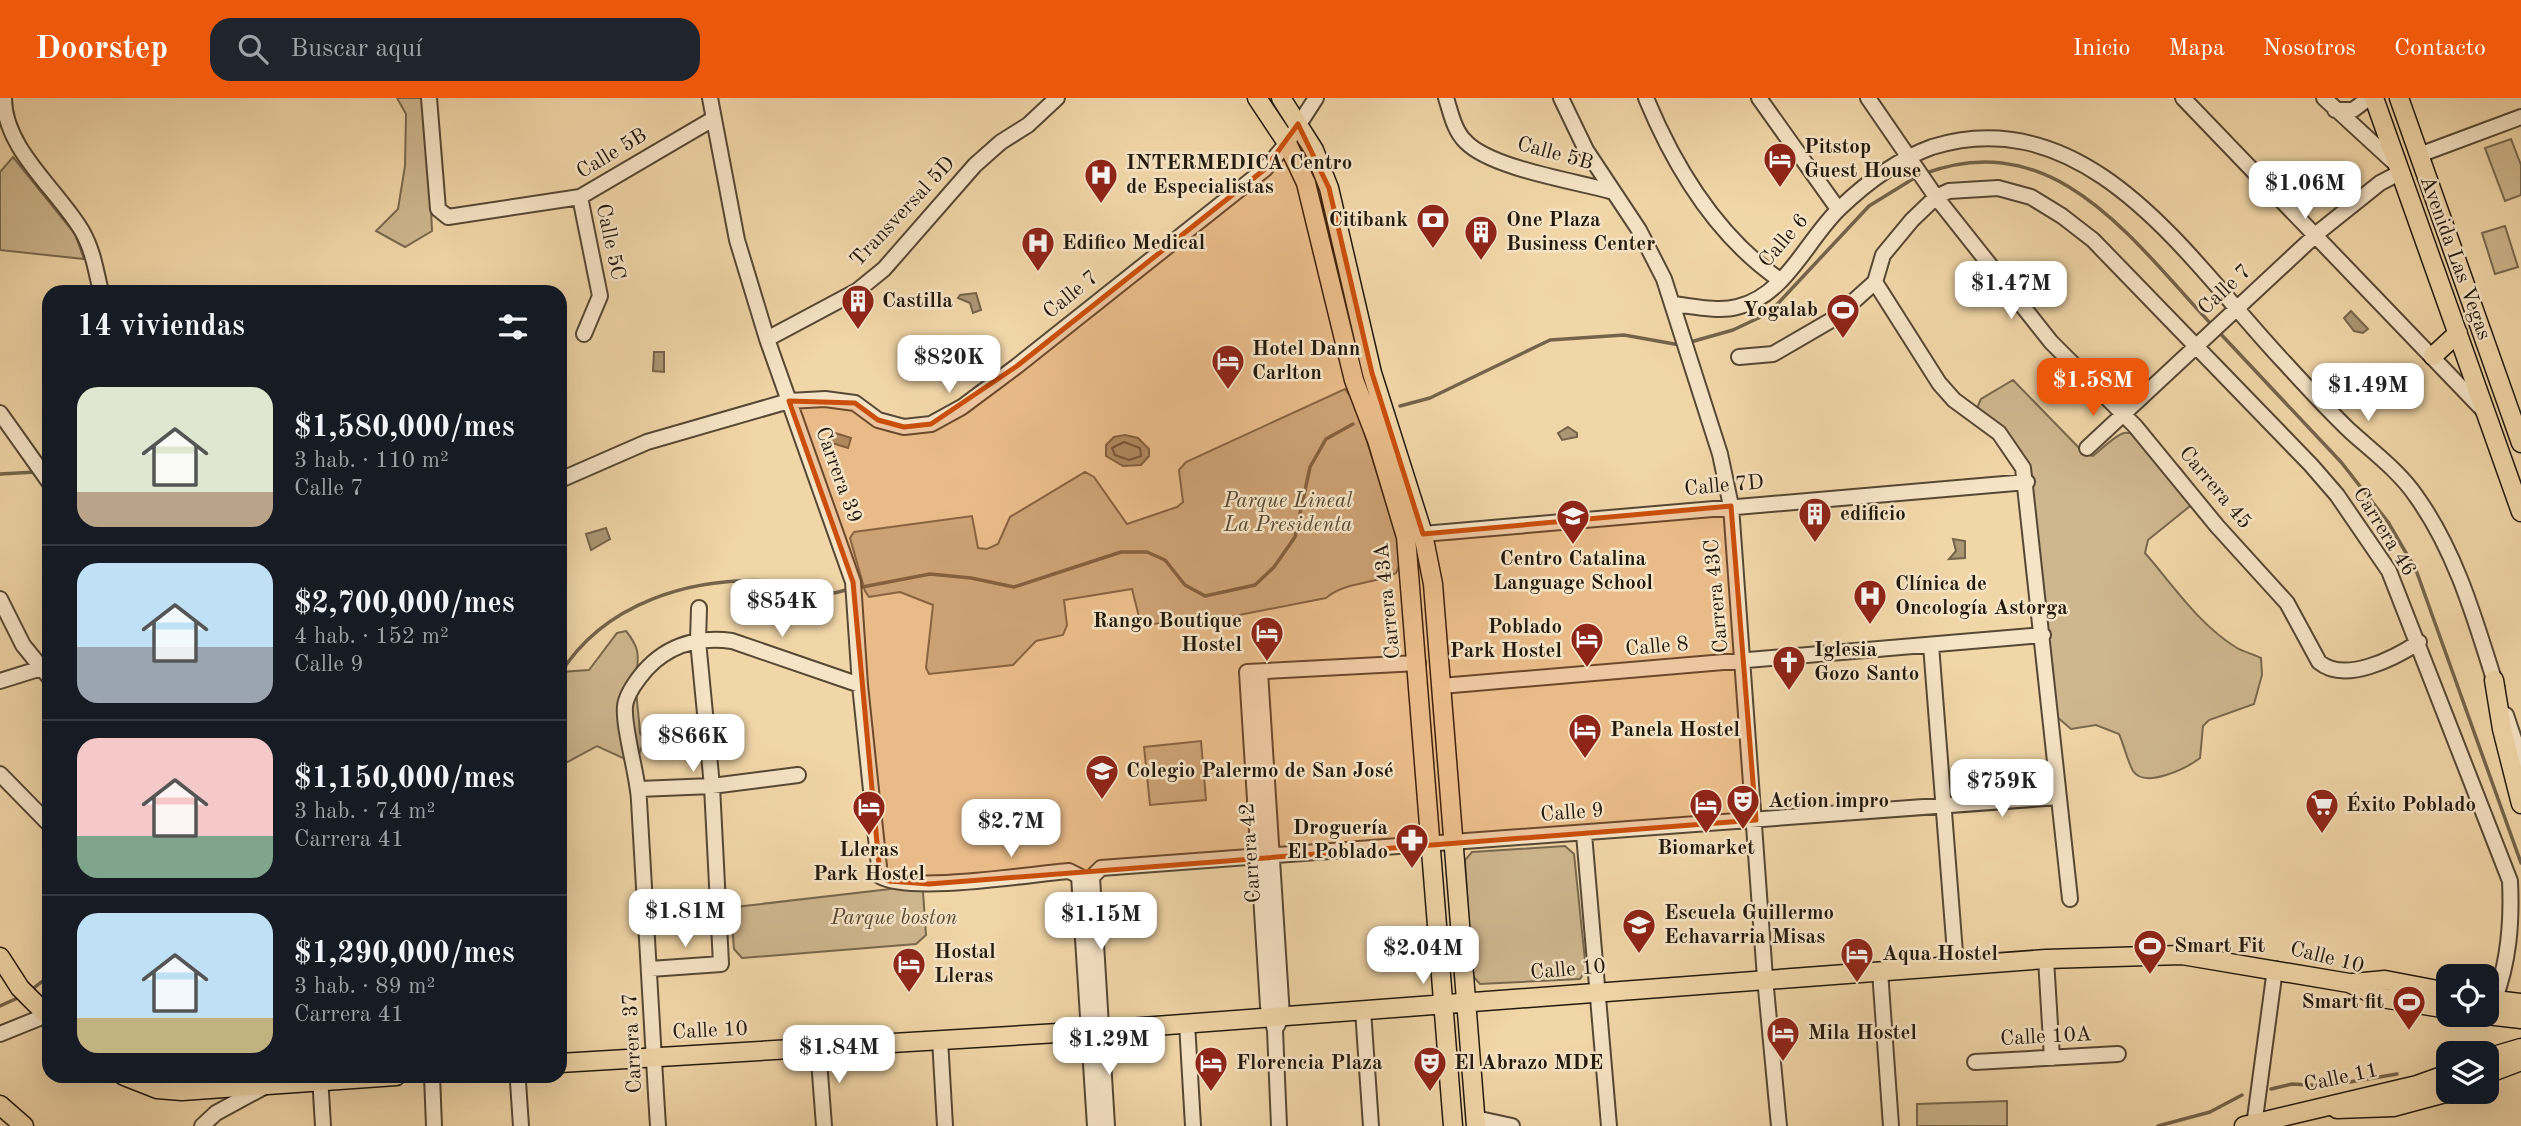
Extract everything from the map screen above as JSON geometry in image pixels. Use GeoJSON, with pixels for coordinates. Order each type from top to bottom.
{"type":"FeatureCollection","features":[{"type":"Feature","properties":{"kind":"main road","name":"Carrera 43A"},"geometry":{"type":"LineString","coordinates":[[1257,98],[1287,143],[1311,200],[1354,380],[1377,440],[1406,537],[1453,1126]]}},
{"type":"Feature","properties":{"kind":"main road","name":"Carrera 43A"},"geometry":{"type":"LineString","coordinates":[[1281,98],[1298,124],[1329,188],[1373,373],[1423,534],[1433,584],[1475,1122]]}},
{"type":"Feature","properties":{"kind":"main road","name":"Avenida Las Vegas"},"geometry":{"type":"LineString","coordinates":[[2372,98],[2400,169],[2521,512]]}},
{"type":"Feature","properties":{"kind":"main road","name":"Avenida Las Vegas"},"geometry":{"type":"LineString","coordinates":[[2399,98],[2521,443]]}},
{"type":"Feature","properties":{"kind":"main road"},"geometry":{"type":"LineString","coordinates":[[2433,356],[2458,333]]}},
{"type":"Feature","properties":{"kind":"main road"},"geometry":{"type":"LineString","coordinates":[[2494,680],[2521,804]]}},
{"type":"Feature","properties":{"kind":"main road","name":"Calle 10"},"geometry":{"type":"LineString","coordinates":[[567,1063],[1187,1023],[1275,1021],[1444,1003],[2046,959],[2182,955],[2349,983],[2382,998],[2436,1007]]}},
{"type":"Feature","properties":{"kind":"main road"},"geometry":{"type":"LineString","coordinates":[[0,957],[25,994],[42,1010]]}},
{"type":"Feature","properties":{"kind":"main road"},"geometry":{"type":"LineString","coordinates":[[2349,983],[2385,980],[2436,990]]}},
{"type":"Feature","properties":{"kind":"main road"},"geometry":{"type":"LineString","coordinates":[[2499,1004],[2521,1003]]}},
{"type":"Feature","properties":{"kind":"main road"},"geometry":{"type":"LineString","coordinates":[[2499,1009],[2521,1019]]}},
{"type":"Feature","properties":{"kind":"main road"},"geometry":{"type":"LineString","coordinates":[[2499,1054],[2521,1048]]}},
{"type":"Feature","properties":{"kind":"main road"},"geometry":{"type":"LineString","coordinates":[[2499,1069],[2521,1061]]}},
{"type":"Feature","properties":{"kind":"main road","name":"Calle 11"},"geometry":{"type":"LineString","coordinates":[[2251,1125],[2312,1107],[2417,1085],[2436,1078]]}},
{"type":"Feature","properties":{"kind":"main road"},"geometry":{"type":"LineString","coordinates":[[142,1083],[157,1089],[206,1083],[266,1087],[297,1083]]}},
{"type":"Feature","properties":{"kind":"main road"},"geometry":{"type":"LineString","coordinates":[[2312,1107],[2365,1110],[2412,1103],[2436,1096]]}},
{"type":"Feature","properties":{"kind":"main road"},"geometry":{"type":"LineString","coordinates":[[0,1105],[24,1126]]}},
{"type":"Feature","properties":{"kind":"street"},"geometry":{"type":"LineString","coordinates":[[4,98],[11,130],[90,247],[99,285]]}},
{"type":"Feature","properties":{"kind":"street","name":"Calle 5B"},"geometry":{"type":"LineString","coordinates":[[429,98],[438,209],[448,217],[580,197],[713,119]]}},
{"type":"Feature","properties":{"kind":"street","name":"Carrera 39"},"geometry":{"type":"LineString","coordinates":[[710,98],[737,240],[767,339],[853,585],[860,685],[880,876]]}},
{"type":"Feature","properties":{"kind":"street","name":"Transversal 5D"},"geometry":{"type":"LineString","coordinates":[[767,339],[857,291],[884,269],[975,165],[1028,125],[1058,98]]}},
{"type":"Feature","properties":{"kind":"street","name":"Calle 7"},"geometry":{"type":"LineString","coordinates":[[567,477],[647,443],[789,401],[825,399],[855,403],[878,420],[904,427],[931,424],[962,407],[1017,366],[1265,169],[1287,143],[1316,98]]}},
{"type":"Feature","properties":{"kind":"street","name":"Calle 5B"},"geometry":{"type":"LineString","coordinates":[[1446,98],[1457,131],[1475,150],[1489,158],[1610,191]]}},
{"type":"Feature","properties":{"kind":"street","name":"Carrera 43C"},"geometry":{"type":"LineString","coordinates":[[1561,98],[1610,191],[1639,230],[1676,311],[1710,419],[1731,506],[1756,820],[1765,978],[1779,1126]]}},
{"type":"Feature","properties":{"kind":"street"},"geometry":{"type":"LineString","coordinates":[[1646,98],[1662,139],[1692,191],[1759,266],[1780,280]]}},
{"type":"Feature","properties":{"kind":"street"},"geometry":{"type":"LineString","coordinates":[[1759,98],[1838,209]]}},
{"type":"Feature","properties":{"kind":"street","name":"Carrera 45"},"geometry":{"type":"LineString","coordinates":[[1868,98],[1934,194],[2050,341],[2123,413],[2287,603],[2312,650],[2326,668],[2350,668],[2389,659],[2419,642]]}},
{"type":"Feature","properties":{"kind":"street"},"geometry":{"type":"LineString","coordinates":[[2183,98],[2486,413]]}},
{"type":"Feature","properties":{"kind":"street"},"geometry":{"type":"LineString","coordinates":[[2323,98],[2400,169]]}},
{"type":"Feature","properties":{"kind":"street"},"geometry":{"type":"LineString","coordinates":[[2335,110],[2353,110],[2372,98]]}},
{"type":"Feature","properties":{"kind":"street"},"geometry":{"type":"LineString","coordinates":[[2419,155],[2521,117]]}},
{"type":"Feature","properties":{"kind":"street","name":"Calle 6"},"geometry":{"type":"LineString","coordinates":[[1676,311],[1735,308],[1757,299],[1780,280],[1808,250],[1838,209],[1912,162],[1966,138],[1998,134],[2029,139],[2093,167]]}},
{"type":"Feature","properties":{"kind":"street","name":"Carrera 46"},"geometry":{"type":"LineString","coordinates":[[2093,167],[2150,212],[2347,428],[2415,494],[2447,549],[2521,760]]}},
{"type":"Feature","properties":{"kind":"street","name":"Calle 7"},"geometry":{"type":"LineString","coordinates":[[2087,448],[2314,236],[2400,169]]}},
{"type":"Feature","properties":{"kind":"street","name":"Carrera 46"},"geometry":{"type":"LineString","coordinates":[[1934,194],[1998,188],[2031,197],[2062,216],[2093,240],[2337,495],[2389,571],[2419,642],[2445,719],[2510,881],[2512,919],[2507,956],[2499,978]]}},
{"type":"Feature","properties":{"kind":"street"},"geometry":{"type":"LineString","coordinates":[[1739,356],[1773,354],[1835,318],[1875,282],[1883,255],[1934,194]]}},
{"type":"Feature","properties":{"kind":"street","name":"Calle 5C"},"geometry":{"type":"LineString","coordinates":[[580,197],[600,296],[584,334]]}},
{"type":"Feature","properties":{"kind":"street"},"geometry":{"type":"LineString","coordinates":[[1875,282],[1939,383],[1954,400],[1999,433],[2023,468],[2027,482],[2070,900]]}},
{"type":"Feature","properties":{"kind":"street"},"geometry":{"type":"LineString","coordinates":[[0,413],[42,472]]}},
{"type":"Feature","properties":{"kind":"street","name":"Calle 7D"},"geometry":{"type":"LineString","coordinates":[[1423,534],[2027,482]]}},
{"type":"Feature","properties":{"kind":"street"},"geometry":{"type":"LineString","coordinates":[[0,599],[12,628],[42,665]]}},
{"type":"Feature","properties":{"kind":"street"},"geometry":{"type":"LineString","coordinates":[[650,969],[721,964],[712,786],[698,641],[699,608]]}},
{"type":"Feature","properties":{"kind":"street","name":"Calle 8"},"geometry":{"type":"LineString","coordinates":[[1441,686],[2043,635]]}},
{"type":"Feature","properties":{"kind":"street"},"geometry":{"type":"LineString","coordinates":[[698,641],[732,641],[860,685]]}},
{"type":"Feature","properties":{"kind":"street","name":"Carrera 37"},"geometry":{"type":"LineString","coordinates":[[658,1126],[639,789],[625,707],[633,687],[651,663],[682,643],[698,641]]}},
{"type":"Feature","properties":{"kind":"street"},"geometry":{"type":"LineString","coordinates":[[1931,645],[1956,966]]}},
{"type":"Feature","properties":{"kind":"street","name":"Carrera 42"},"geometry":{"type":"LineString","coordinates":[[1279,1126],[1266,855],[1253,672],[1418,663]]}},
{"type":"Feature","properties":{"kind":"street"},"geometry":{"type":"LineString","coordinates":[[0,681],[42,671]]}},
{"type":"Feature","properties":{"kind":"street"},"geometry":{"type":"LineString","coordinates":[[0,775],[42,817]]}},
{"type":"Feature","properties":{"kind":"street"},"geometry":{"type":"LineString","coordinates":[[639,789],[712,786],[797,775]]}},
{"type":"Feature","properties":{"kind":"street","name":"Calle 9"},"geometry":{"type":"LineString","coordinates":[[880,876],[889,881],[929,884],[1085,873],[1266,855],[1584,834],[2059,797]]}},
{"type":"Feature","properties":{"kind":"street"},"geometry":{"type":"LineString","coordinates":[[1584,834],[1609,1126]]}},
{"type":"Feature","properties":{"kind":"street"},"geometry":{"type":"LineString","coordinates":[[1085,873],[1094,1030],[1095,1126]]}},
{"type":"Feature","properties":{"kind":"street"},"geometry":{"type":"LineString","coordinates":[[2510,881],[2521,896]]}},
{"type":"Feature","properties":{"kind":"street"},"geometry":{"type":"LineString","coordinates":[[2046,959],[2052,1058]]}},
{"type":"Feature","properties":{"kind":"street"},"geometry":{"type":"LineString","coordinates":[[2251,1125],[2276,969]]}},
{"type":"Feature","properties":{"kind":"street"},"geometry":{"type":"LineString","coordinates":[[1880,971],[1891,1126]]}},
{"type":"Feature","properties":{"kind":"street"},"geometry":{"type":"LineString","coordinates":[[1363,1010],[1371,1126]]}},
{"type":"Feature","properties":{"kind":"street"},"geometry":{"type":"LineString","coordinates":[[0,1034],[20,1023],[42,1018]]}},
{"type":"Feature","properties":{"kind":"street"},"geometry":{"type":"LineString","coordinates":[[1187,1023],[1193,1126]]}},
{"type":"Feature","properties":{"kind":"street"},"geometry":{"type":"LineString","coordinates":[[1094,1030],[1107,1126]]}},
{"type":"Feature","properties":{"kind":"street"},"geometry":{"type":"LineString","coordinates":[[940,1040],[944,1126]]}},
{"type":"Feature","properties":{"kind":"street"},"geometry":{"type":"LineString","coordinates":[[818,1047],[824,1126]]}},
{"type":"Feature","properties":{"kind":"street","name":"Calle 10A"},"geometry":{"type":"LineString","coordinates":[[1975,1062],[2118,1054]]}},
{"type":"Feature","properties":{"kind":"street"},"geometry":{"type":"LineString","coordinates":[[320,1083],[323,1126]]}},
{"type":"Feature","properties":{"kind":"street"},"geometry":{"type":"LineString","coordinates":[[432,1083],[434,1126]]}},
{"type":"Feature","properties":{"kind":"street"},"geometry":{"type":"LineString","coordinates":[[518,1083],[521,1126]]}},
{"type":"Feature","properties":{"kind":"street"},"geometry":{"type":"LineString","coordinates":[[202,1126],[216,1114],[266,1087]]}},
{"type":"Feature","properties":{"kind":"street"},"geometry":{"type":"LineString","coordinates":[[1475,1122],[1512,1126]]}},
{"type":"Feature","properties":{"kind":"highlighted area"},"geometry":{"type":"Polygon","coordinates":[[[1298,124],[1329,188],[1372,373],[1423,534],[1731,506],[1756,820],[929,884],[889,881],[880,876],[853,582],[789,401],[855,403],[878,420],[904,427],[931,424],[1017,366],[1265,169],[1298,124]]]}},
{"type":"Feature","properties":{"kind":"green space"},"geometry":{"type":"Polygon","coordinates":[[[397,98],[426,98],[432,231],[405,247],[376,231],[398,209],[405,166],[406,114],[397,98]]]}},
{"type":"Feature","properties":{"kind":"green space"},"geometry":{"type":"Polygon","coordinates":[[[2511,139],[2521,165],[2521,195],[2505,201],[2485,148],[2511,139]]]}},
{"type":"Feature","properties":{"kind":"green space"},"geometry":{"type":"Polygon","coordinates":[[[13,157],[75,234],[84,259],[0,250],[0,172],[13,157]]]}},
{"type":"Feature","properties":{"kind":"green space"},"geometry":{"type":"Polygon","coordinates":[[[2505,226],[2518,267],[2495,274],[2482,233],[2505,226]]]}},
{"type":"Feature","properties":{"kind":"green space"},"geometry":{"type":"Polygon","coordinates":[[[2013,380],[2085,454],[2093,456],[2116,437],[2131,433],[2149,442],[2167,456],[2182,470],[2191,485],[2195,502],[2148,540],[2145,553],[2187,604],[2223,639],[2261,658],[2262,675],[2254,704],[2209,720],[2203,726],[2200,758],[2186,767],[2156,777],[2139,776],[2131,767],[2119,734],[2096,725],[2071,729],[2056,716],[2033,494],[2012,446],[1997,426],[1977,408],[1981,399],[2013,380]]]}},
{"type":"Feature","properties":{"kind":"green space","name":"Parque Lineal La Presidenta"},"geometry":{"type":"Polygon","coordinates":[[[1345,389],[1355,403],[1398,541],[1401,562],[1396,573],[1387,577],[1342,589],[1326,598],[1229,617],[1141,625],[1132,589],[1064,600],[1067,625],[1063,635],[1036,641],[1013,665],[929,674],[926,668],[933,605],[900,592],[869,597],[865,591],[850,538],[854,532],[972,516],[978,548],[987,549],[998,544],[1010,517],[1085,472],[1094,477],[1127,524],[1177,507],[1183,502],[1179,470],[1186,462],[1345,389]]]}},
{"type":"Feature","properties":{"kind":"green space"},"geometry":{"type":"Polygon","coordinates":[[[626,631],[637,650],[636,695],[640,733],[644,739],[639,755],[625,759],[597,746],[567,762],[567,672],[589,670],[617,633],[626,631]]]}},
{"type":"Feature","properties":{"kind":"green space"},"geometry":{"type":"Polygon","coordinates":[[[1201,741],[1206,800],[1150,805],[1144,747],[1201,741]]]}},
{"type":"Feature","properties":{"kind":"green space"},"geometry":{"type":"Polygon","coordinates":[[[1565,846],[1574,854],[1586,970],[1580,979],[1480,984],[1472,975],[1465,860],[1472,852],[1565,846]]]}},
{"type":"Feature","properties":{"kind":"green space","name":"Parque boston"},"geometry":{"type":"Polygon","coordinates":[[[899,888],[920,889],[923,892],[926,935],[916,944],[742,958],[734,949],[731,912],[735,907],[899,888]]]}},
{"type":"Feature","properties":{"kind":"green space"},"geometry":{"type":"Polygon","coordinates":[[[2007,1101],[2007,1126],[1917,1126],[1917,1104],[2007,1101]]]}},
{"type":"Feature","properties":{"kind":"water"},"geometry":{"type":"Polygon","coordinates":[[[976,293],[981,310],[973,313],[970,303],[958,298],[960,295],[976,293]]]}},
{"type":"Feature","properties":{"kind":"water"},"geometry":{"type":"Polygon","coordinates":[[[2351,311],[2368,329],[2363,333],[2354,331],[2344,318],[2351,311]]]}},
{"type":"Feature","properties":{"kind":"water"},"geometry":{"type":"Polygon","coordinates":[[[654,352],[664,352],[664,372],[653,371],[654,352]]]}},
{"type":"Feature","properties":{"kind":"water"},"geometry":{"type":"Polygon","coordinates":[[[1568,427],[1577,433],[1577,437],[1562,440],[1558,433],[1568,427]]]}},
{"type":"Feature","properties":{"kind":"water"},"geometry":{"type":"Polygon","coordinates":[[[832,432],[851,438],[848,448],[829,442],[832,432]]]}},
{"type":"Feature","properties":{"kind":"water"},"geometry":{"type":"Polygon","coordinates":[[[1125,435],[1138,438],[1149,449],[1149,456],[1141,465],[1123,466],[1106,456],[1106,445],[1114,437],[1125,435]]]}},
{"type":"Feature","properties":{"kind":"water"},"geometry":{"type":"Polygon","coordinates":[[[606,528],[610,539],[591,550],[586,534],[606,528]]]}},
{"type":"Feature","properties":{"kind":"water"},"geometry":{"type":"Polygon","coordinates":[[[1953,539],[1965,541],[1965,558],[1949,559],[1956,551],[1953,539]]]}},
{"type":"Feature","properties":{"kind":"waterway"},"geometry":{"type":"LineString","coordinates":[[1923,174],[1970,163],[2013,165],[2051,177],[2087,199],[2120,227],[2212,325]]}},
{"type":"Feature","properties":{"kind":"waterway"},"geometry":{"type":"LineString","coordinates":[[1687,343],[1733,330],[1769,313],[1869,206],[1916,177]]}},
{"type":"Feature","properties":{"kind":"waterway"},"geometry":{"type":"LineString","coordinates":[[2217,330],[2341,462],[2388,522],[2416,570],[2521,863]]}},
{"type":"Feature","properties":{"kind":"waterway"},"geometry":{"type":"LineString","coordinates":[[1400,406],[1430,398],[1550,340],[1624,335],[1680,345]]}},
{"type":"Feature","properties":{"kind":"waterway"},"geometry":{"type":"LineString","coordinates":[[857,588],[930,574],[971,578],[1014,587],[1121,552],[1147,552],[1165,560],[1185,585],[1205,596],[1255,585],[1274,567],[1295,537],[1310,467],[1326,439],[1353,424]]}},
{"type":"Feature","properties":{"kind":"waterway"},"geometry":{"type":"LineString","coordinates":[[0,474],[36,472]]}},
{"type":"Feature","properties":{"kind":"waterway"},"geometry":{"type":"LineString","coordinates":[[567,664],[578,649],[600,629],[625,612],[680,590],[740,581],[784,583],[823,594],[849,589]]}},
{"type":"Feature","properties":{"kind":"waterway"},"geometry":{"type":"LineString","coordinates":[[30,991],[42,982]]}},
{"type":"Feature","properties":{"kind":"waterway"},"geometry":{"type":"LineString","coordinates":[[0,1006],[20,997]]}},
{"type":"Feature","properties":{"kind":"waterway"},"geometry":{"type":"LineString","coordinates":[[2271,1089],[2292,1084],[2326,1086],[2397,1074]]}},
{"type":"Feature","properties":{"kind":"waterway"},"geometry":{"type":"LineString","coordinates":[[2158,1126],[2210,1112],[2242,1095]]}},
{"type":"Feature","properties":{"kind":"place","name":"Pitstop Guest House"},"geometry":{"type":"Point","coordinates":[1780,189]}},
{"type":"Feature","properties":{"kind":"place","name":"INTERMEDICA Centro de Especialistas"},"geometry":{"type":"Point","coordinates":[1101,205]}},
{"type":"Feature","properties":{"kind":"place","name":"Citibank"},"geometry":{"type":"Point","coordinates":[1433,250]}},
{"type":"Feature","properties":{"kind":"place","name":"One Plaza Business Center"},"geometry":{"type":"Point","coordinates":[1481,262]}},
{"type":"Feature","properties":{"kind":"place","name":"Edifico Medical"},"geometry":{"type":"Point","coordinates":[1038,273]}},
{"type":"Feature","properties":{"kind":"place","name":"Castilla"},"geometry":{"type":"Point","coordinates":[858,331]}},
{"type":"Feature","properties":{"kind":"place","name":"Yogalab"},"geometry":{"type":"Point","coordinates":[1843,340]}},
{"type":"Feature","properties":{"kind":"place","name":"Hotel Dann Carlton"},"geometry":{"type":"Point","coordinates":[1228,391]}},
{"type":"Feature","properties":{"kind":"place","name":"edificio"},"geometry":{"type":"Point","coordinates":[1815,544]}},
{"type":"Feature","properties":{"kind":"place","name":"Centro Catalina Language School"},"geometry":{"type":"Point","coordinates":[1573,546]}},
{"type":"Feature","properties":{"kind":"place","name":"Clínica de Oncología Astorga"},"geometry":{"type":"Point","coordinates":[1870,626]}},
{"type":"Feature","properties":{"kind":"place","name":"Rango Boutique Hostel"},"geometry":{"type":"Point","coordinates":[1267,663]}},
{"type":"Feature","properties":{"kind":"place","name":"Poblado Park Hostel"},"geometry":{"type":"Point","coordinates":[1587,669]}},
{"type":"Feature","properties":{"kind":"place","name":"Iglesia Gozo Santo"},"geometry":{"type":"Point","coordinates":[1789,692]}},
{"type":"Feature","properties":{"kind":"place","name":"Panela Hostel"},"geometry":{"type":"Point","coordinates":[1585,760]}},
{"type":"Feature","properties":{"kind":"place","name":"Colegio Palermo de San José"},"geometry":{"type":"Point","coordinates":[1102,801]}},
{"type":"Feature","properties":{"kind":"place","name":"Action impro"},"geometry":{"type":"Point","coordinates":[1743,831]}},
{"type":"Feature","properties":{"kind":"place","name":"Biomarket"},"geometry":{"type":"Point","coordinates":[1706,835]}},
{"type":"Feature","properties":{"kind":"place","name":"Éxito Poblado"},"geometry":{"type":"Point","coordinates":[2322,835]}},
{"type":"Feature","properties":{"kind":"place","name":"Lleras Park Hostel"},"geometry":{"type":"Point","coordinates":[869,837]}},
{"type":"Feature","properties":{"kind":"place","name":"Droguería El Poblado"},"geometry":{"type":"Point","coordinates":[1412,870]}},
{"type":"Feature","properties":{"kind":"place","name":"Escuela Guillermo Echavarria Misas"},"geometry":{"type":"Point","coordinates":[1639,955]}},
{"type":"Feature","properties":{"kind":"place","name":"Smart Fit"},"geometry":{"type":"Point","coordinates":[2150,976]}},
{"type":"Feature","properties":{"kind":"place","name":"Aqua Hostel"},"geometry":{"type":"Point","coordinates":[1857,984]}},
{"type":"Feature","properties":{"kind":"place","name":"Hostal Lleras"},"geometry":{"type":"Point","coordinates":[909,994]}},
{"type":"Feature","properties":{"kind":"place","name":"Smart fit"},"geometry":{"type":"Point","coordinates":[2409,1032]}},
{"type":"Feature","properties":{"kind":"place","name":"Mila Hostel"},"geometry":{"type":"Point","coordinates":[1783,1063]}},
{"type":"Feature","properties":{"kind":"place","name":"Florencia Plaza"},"geometry":{"type":"Point","coordinates":[1211,1093]}},
{"type":"Feature","properties":{"kind":"place","name":"El Abrazo MDE"},"geometry":{"type":"Point","coordinates":[1430,1093]}}]}
